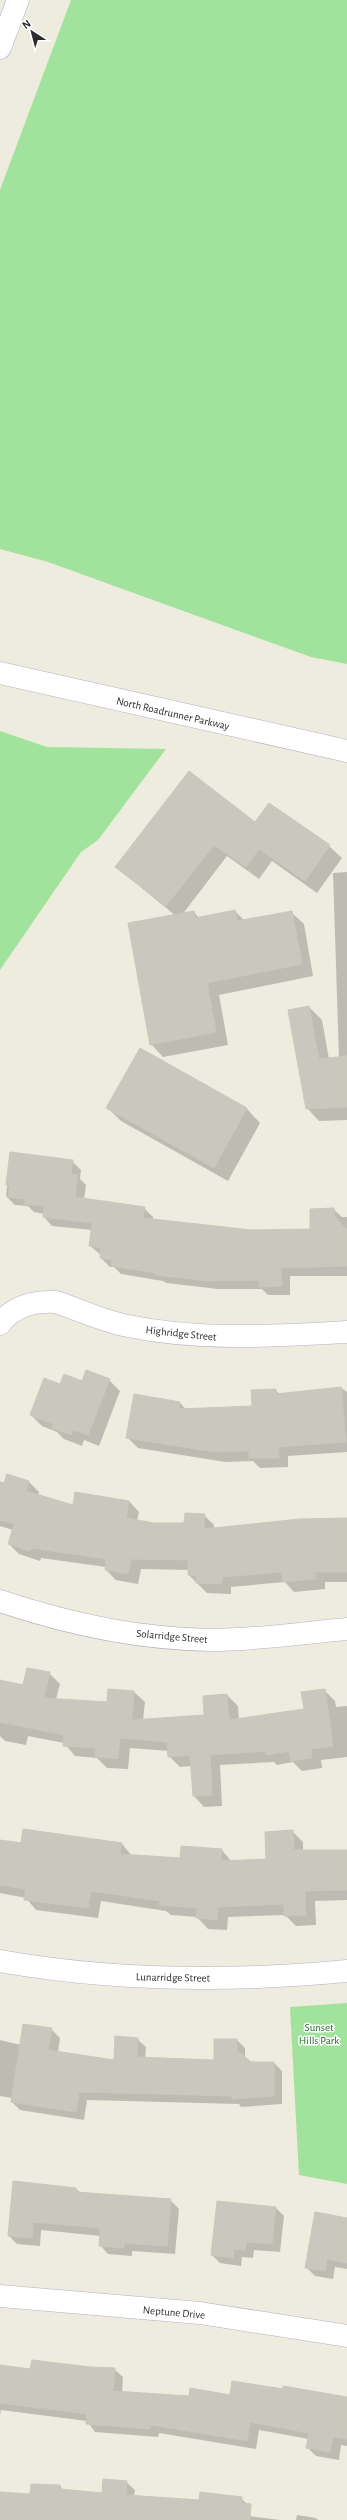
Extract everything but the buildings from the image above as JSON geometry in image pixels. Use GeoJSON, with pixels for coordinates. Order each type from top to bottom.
{"type":"FeatureCollection","features":[{"type":"Feature","properties":{"kind":"street"},"geometry":{"type":"LineString","coordinates":[[0,48],[18,0]]}},
{"type":"Feature","properties":{"kind":"street","name":"North Roadrunner Parkway"},"geometry":{"type":"LineString","coordinates":[[0,673],[347,751]]}},
{"type":"Feature","properties":{"kind":"street","name":"Highridge Street"},"geometry":{"type":"LineString","coordinates":[[0,1324],[17,1299],[38,1302],[56,1302],[127,1326],[203,1337],[255,1337],[347,1332]]}},
{"type":"Feature","properties":{"kind":"street","name":"Solarridge Street"},"geometry":{"type":"LineString","coordinates":[[0,1601],[66,1622],[102,1629],[176,1638],[240,1638],[347,1629]]}},
{"type":"Feature","properties":{"kind":"street","name":"Lunarridge Street"},"geometry":{"type":"LineString","coordinates":[[0,1961],[70,1971],[154,1977],[238,1978],[347,1971]]}},
{"type":"Feature","properties":{"kind":"street","name":"Neptune Drive"},"geometry":{"type":"LineString","coordinates":[[0,2296],[200,2314],[347,2336]]}},
{"type":"Feature","properties":{"kind":"green space"},"geometry":{"type":"Polygon","coordinates":[[[71,0],[347,0],[347,664],[311,657],[48,562],[0,549],[0,190],[71,0]]]}},
{"type":"Feature","properties":{"kind":"green space"},"geometry":{"type":"Polygon","coordinates":[[[0,731],[47,747],[166,749],[98,840],[81,852],[0,970],[0,731]]]}},
{"type":"Feature","properties":{"kind":"green space","name":"Sunset Hills Park"},"geometry":{"type":"Polygon","coordinates":[[[347,2003],[347,2184],[299,2175],[290,2007],[347,2003]]]}}]}
